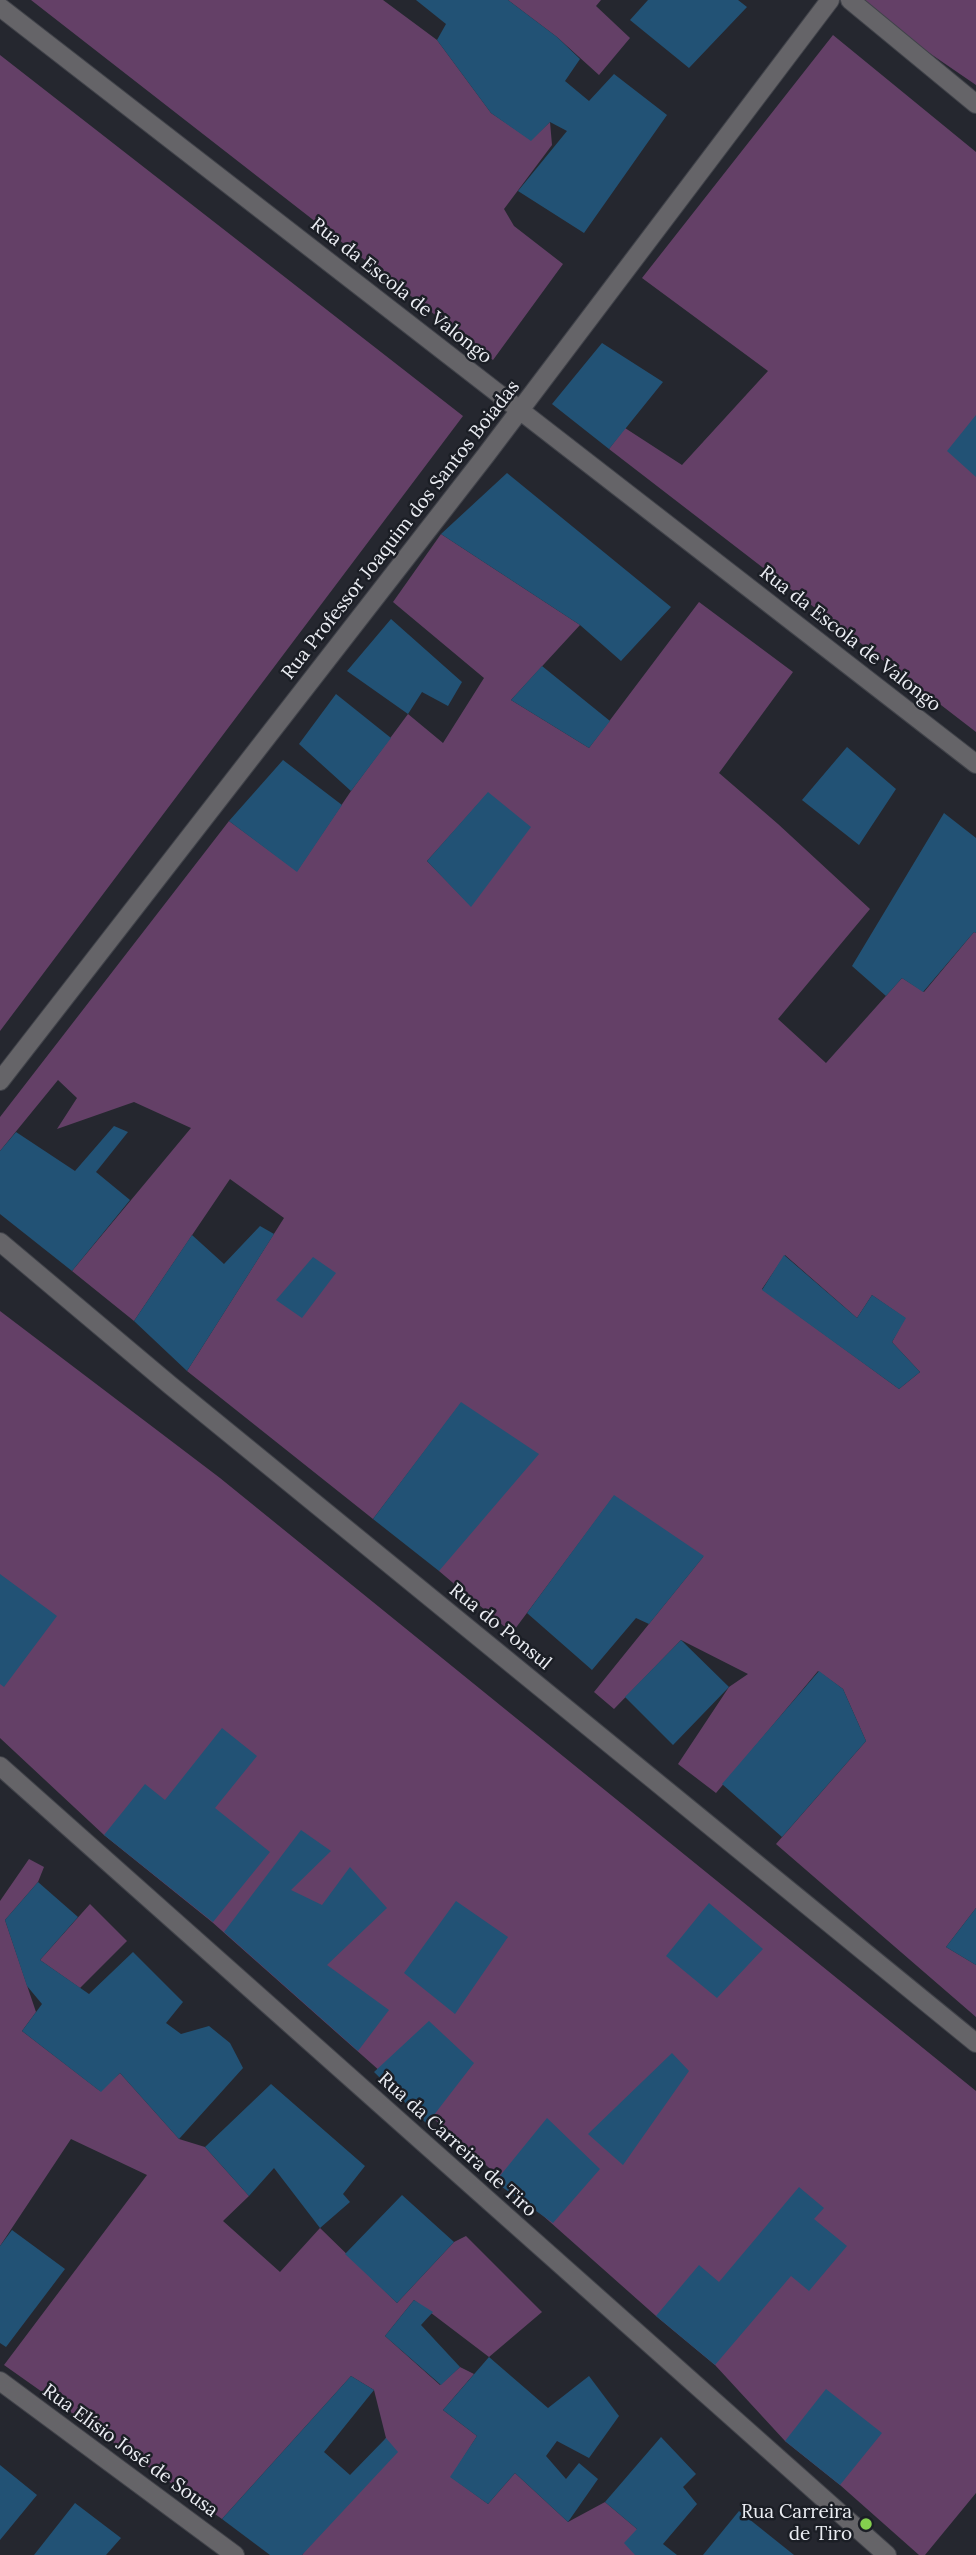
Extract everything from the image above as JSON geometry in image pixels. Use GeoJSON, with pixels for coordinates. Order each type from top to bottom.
{"type":"FeatureCollection","features":[{"type":"Feature","properties":{"kind":"street","name":"Rua Professor Joaquim dos Santos Boiadas"},"geometry":{"type":"LineString","coordinates":[[0,1081],[521,410],[830,0]]}},
{"type":"Feature","properties":{"kind":"street"},"geometry":{"type":"LineString","coordinates":[[850,0],[976,104]]}},
{"type":"Feature","properties":{"kind":"street","name":"Rua da Escola de Valongo"},"geometry":{"type":"LineString","coordinates":[[0,7],[976,764]]}},
{"type":"Feature","properties":{"kind":"street","name":"Rua do Ponsul"},"geometry":{"type":"LineString","coordinates":[[0,1242],[170,1385],[976,2043]]}},
{"type":"Feature","properties":{"kind":"street","name":"Rua da Carreira de Tiro"},"geometry":{"type":"LineString","coordinates":[[0,1766],[887,2555]]}},
{"type":"Feature","properties":{"kind":"street","name":"Rua Elísio José de Sousa"},"geometry":{"type":"LineString","coordinates":[[0,2381],[235,2555]]}},
{"type":"Feature","properties":{"kind":"shaded area"},"geometry":{"type":"Polygon","coordinates":[[[31,0],[383,0],[437,40],[491,113],[531,140],[550,122],[552,145],[504,209],[514,226],[563,264],[493,360],[31,0]]]}},
{"type":"Feature","properties":{"kind":"shaded area"},"geometry":{"type":"Polygon","coordinates":[[[508,0],[601,0],[596,6],[630,38],[599,75],[557,37],[508,0]]]}},
{"type":"Feature","properties":{"kind":"shaded area"},"geometry":{"type":"Polygon","coordinates":[[[852,0],[976,0],[976,85],[852,0]]]}},
{"type":"Feature","properties":{"kind":"shaded area"},"geometry":{"type":"Polygon","coordinates":[[[833,35],[976,152],[976,732],[609,449],[625,428],[682,465],[768,371],[642,278],[833,35]]]}},
{"type":"Feature","properties":{"kind":"shaded area"},"geometry":{"type":"Polygon","coordinates":[[[0,55],[463,416],[0,1031],[0,55]]]}},
{"type":"Feature","properties":{"kind":"shaded area"},"geometry":{"type":"Polygon","coordinates":[[[441,534],[580,625],[511,700],[589,748],[699,602],[793,672],[719,773],[870,909],[778,1019],[826,1063],[902,978],[924,992],[974,932],[976,933],[976,1908],[946,1947],[976,1965],[976,2017],[776,1844],[866,1741],[843,1689],[818,1671],[716,1793],[678,1764],[729,1687],[748,1674],[681,1640],[614,1709],[594,1692],[703,1557],[614,1496],[512,1633],[439,1571],[461,1403],[373,1519],[187,1371],[284,1218],[230,1179],[134,1321],[72,1271],[191,1128],[134,1102],[57,1129],[77,1098],[58,1080],[0,1151],[0,1117],[229,821],[297,871],[408,714],[443,743],[484,678],[393,602],[441,534]],[[488,793],[427,861],[471,906],[488,793]],[[785,1255],[762,1289],[899,1389],[920,1372],[892,1342],[905,1318],[872,1295],[857,1318],[785,1255]]]}},
{"type":"Feature","properties":{"kind":"shaded area"},"geometry":{"type":"Polygon","coordinates":[[[0,1311],[220,1478],[976,2091],[976,2493],[925,2555],[919,2555],[840,2485],[785,2441],[715,2365],[656,2316],[212,1922],[104,1835],[0,1738],[0,1311]]]}},
{"type":"Feature","properties":{"kind":"shaded area"},"geometry":{"type":"Polygon","coordinates":[[[29,1859],[44,1867],[38,1882],[5,1920],[36,2012],[22,2031],[100,2091],[120,2073],[179,2139],[205,2147],[249,2196],[223,2221],[280,2272],[320,2228],[397,2303],[454,2242],[466,2236],[542,2312],[489,2357],[414,2300],[385,2336],[440,2385],[460,2367],[474,2374],[443,2410],[477,2436],[451,2477],[488,2504],[515,2473],[568,2522],[605,2502],[637,2529],[635,2555],[302,2555],[386,2438],[374,2390],[351,2376],[222,2519],[4,2365],[147,2175],[71,2139],[0,2246],[0,1901],[29,1859]]]}},
{"type":"Feature","properties":{"kind":"shaded area"},"geometry":{"type":"Polygon","coordinates":[[[90,1904],[127,1941],[80,1988],[40,1960],[90,1904]]]}},
{"type":"Feature","properties":{"kind":"building"},"geometry":{"type":"Polygon","coordinates":[[[416,0],[508,0],[557,37],[580,59],[565,81],[589,101],[614,74],[667,115],[584,233],[518,191],[567,131],[550,122],[531,141],[491,113],[437,40],[446,24],[416,0]]]}},
{"type":"Feature","properties":{"kind":"building"},"geometry":{"type":"Polygon","coordinates":[[[648,0],[738,0],[747,7],[689,68],[630,20],[648,0]]]}},
{"type":"Feature","properties":{"kind":"building"},"geometry":{"type":"Polygon","coordinates":[[[602,343],[663,382],[609,449],[552,404],[602,343]]]}},
{"type":"Feature","properties":{"kind":"building"},"geometry":{"type":"Polygon","coordinates":[[[976,415],[976,477],[947,451],[976,415]]]}},
{"type":"Feature","properties":{"kind":"building"},"geometry":{"type":"Polygon","coordinates":[[[507,473],[671,607],[621,661],[580,625],[441,534],[507,473]]]}},
{"type":"Feature","properties":{"kind":"building"},"geometry":{"type":"Polygon","coordinates":[[[391,619],[462,682],[448,706],[422,692],[408,714],[347,671],[391,619]]]}},
{"type":"Feature","properties":{"kind":"building"},"geometry":{"type":"Polygon","coordinates":[[[542,666],[610,721],[589,748],[511,700],[542,666]]]}},
{"type":"Feature","properties":{"kind":"building"},"geometry":{"type":"Polygon","coordinates":[[[336,694],[391,738],[351,791],[299,744],[336,694]]]}},
{"type":"Feature","properties":{"kind":"building"},"geometry":{"type":"Polygon","coordinates":[[[847,747],[896,789],[859,845],[802,800],[847,747]]]}},
{"type":"Feature","properties":{"kind":"building"},"geometry":{"type":"Polygon","coordinates":[[[283,760],[342,805],[297,872],[229,821],[283,760]]]}},
{"type":"Feature","properties":{"kind":"building"},"geometry":{"type":"Polygon","coordinates":[[[488,792],[531,827],[471,907],[427,861],[488,792]]]}},
{"type":"Feature","properties":{"kind":"building"},"geometry":{"type":"Polygon","coordinates":[[[944,813],[976,838],[976,933],[974,932],[923,992],[902,978],[886,996],[852,966],[944,813]]]}},
{"type":"Feature","properties":{"kind":"building"},"geometry":{"type":"Polygon","coordinates":[[[114,1126],[128,1132],[96,1172],[130,1200],[72,1271],[0,1214],[0,1151],[16,1132],[75,1171],[114,1126]]]}},
{"type":"Feature","properties":{"kind":"building"},"geometry":{"type":"Polygon","coordinates":[[[260,1226],[274,1234],[187,1371],[134,1321],[192,1235],[224,1264],[260,1226]]]}},
{"type":"Feature","properties":{"kind":"building"},"geometry":{"type":"Polygon","coordinates":[[[784,1255],[857,1318],[872,1295],[906,1318],[892,1342],[920,1372],[899,1389],[762,1290],[784,1255]]]}},
{"type":"Feature","properties":{"kind":"building"},"geometry":{"type":"Polygon","coordinates":[[[313,1257],[336,1273],[302,1318],[276,1300],[313,1257]]]}},
{"type":"Feature","properties":{"kind":"building"},"geometry":{"type":"Polygon","coordinates":[[[461,1402],[539,1454],[439,1571],[373,1519],[461,1402]]]}},
{"type":"Feature","properties":{"kind":"building"},"geometry":{"type":"Polygon","coordinates":[[[614,1495],[704,1556],[649,1624],[636,1618],[592,1670],[527,1613],[614,1495]]]}},
{"type":"Feature","properties":{"kind":"building"},"geometry":{"type":"Polygon","coordinates":[[[0,1574],[57,1616],[4,1687],[0,1684],[0,1574]]]}},
{"type":"Feature","properties":{"kind":"building"},"geometry":{"type":"Polygon","coordinates":[[[681,1640],[729,1687],[673,1745],[625,1697],[681,1640]]]}},
{"type":"Feature","properties":{"kind":"building"},"geometry":{"type":"Polygon","coordinates":[[[819,1671],[843,1689],[866,1741],[782,1837],[722,1784],[819,1671]]]}},
{"type":"Feature","properties":{"kind":"building"},"geometry":{"type":"Polygon","coordinates":[[[222,1728],[257,1756],[215,1808],[270,1852],[213,1922],[104,1835],[145,1784],[165,1800],[222,1728]]]}},
{"type":"Feature","properties":{"kind":"building"},"geometry":{"type":"Polygon","coordinates":[[[301,1830],[331,1851],[291,1890],[322,1905],[350,1867],[387,1908],[327,1965],[389,2010],[358,2051],[224,1932],[301,1830]]]}},
{"type":"Feature","properties":{"kind":"building"},"geometry":{"type":"Polygon","coordinates":[[[38,1882],[78,1917],[40,1960],[89,1994],[133,1952],[183,2002],[166,2023],[181,2034],[209,2026],[230,2043],[243,2068],[179,2139],[120,2073],[101,2092],[22,2031],[42,2004],[27,1986],[5,1920],[38,1882]]]}},
{"type":"Feature","properties":{"kind":"building"},"geometry":{"type":"Polygon","coordinates":[[[456,1901],[508,1937],[455,2014],[404,1973],[456,1901]]]}},
{"type":"Feature","properties":{"kind":"building"},"geometry":{"type":"Polygon","coordinates":[[[709,1903],[763,1949],[717,1998],[666,1956],[709,1903]]]}},
{"type":"Feature","properties":{"kind":"building"},"geometry":{"type":"Polygon","coordinates":[[[976,1908],[976,1965],[946,1947],[976,1908]]]}},
{"type":"Feature","properties":{"kind":"building"},"geometry":{"type":"Polygon","coordinates":[[[429,2021],[474,2063],[427,2124],[374,2072],[429,2021]]]}},
{"type":"Feature","properties":{"kind":"building"},"geometry":{"type":"Polygon","coordinates":[[[672,2053],[689,2071],[623,2165],[588,2134],[672,2053]]]}},
{"type":"Feature","properties":{"kind":"building"},"geometry":{"type":"Polygon","coordinates":[[[271,2084],[365,2166],[343,2194],[350,2202],[320,2228],[274,2168],[249,2196],[205,2147],[271,2084]]]}},
{"type":"Feature","properties":{"kind":"building"},"geometry":{"type":"Polygon","coordinates":[[[547,2118],[600,2169],[553,2223],[495,2182],[547,2118]]]}},
{"type":"Feature","properties":{"kind":"building"},"geometry":{"type":"Polygon","coordinates":[[[799,2187],[824,2208],[814,2219],[847,2246],[809,2291],[791,2276],[715,2365],[656,2316],[699,2265],[719,2282],[799,2187]]]}},
{"type":"Feature","properties":{"kind":"building"},"geometry":{"type":"Polygon","coordinates":[[[402,2195],[454,2242],[397,2303],[345,2254],[402,2195]]]}},
{"type":"Feature","properties":{"kind":"building"},"geometry":{"type":"Polygon","coordinates":[[[12,2230],[65,2269],[6,2347],[0,2343],[0,2246],[12,2230]]]}},
{"type":"Feature","properties":{"kind":"building"},"geometry":{"type":"Polygon","coordinates":[[[414,2300],[433,2312],[421,2325],[460,2367],[441,2385],[385,2336],[414,2300]]]}},
{"type":"Feature","properties":{"kind":"building"},"geometry":{"type":"Polygon","coordinates":[[[489,2357],[548,2408],[589,2376],[619,2416],[589,2458],[557,2441],[546,2456],[566,2479],[579,2463],[598,2479],[568,2522],[515,2473],[488,2504],[450,2477],[477,2436],[443,2410],[489,2357]]]}},
{"type":"Feature","properties":{"kind":"building"},"geometry":{"type":"Polygon","coordinates":[[[351,2376],[374,2390],[324,2452],[350,2475],[386,2438],[398,2452],[302,2555],[270,2555],[222,2519],[351,2376]]]}},
{"type":"Feature","properties":{"kind":"building"},"geometry":{"type":"Polygon","coordinates":[[[826,2389],[882,2433],[840,2485],[785,2441],[826,2389]]]}},
{"type":"Feature","properties":{"kind":"building"},"geometry":{"type":"Polygon","coordinates":[[[661,2437],[696,2474],[683,2487],[697,2504],[663,2544],[677,2555],[635,2555],[624,2543],[637,2529],[605,2502],[661,2437]]]}},
{"type":"Feature","properties":{"kind":"building"},"geometry":{"type":"Polygon","coordinates":[[[0,2465],[37,2495],[0,2540],[0,2465]]]}},
{"type":"Feature","properties":{"kind":"building"},"geometry":{"type":"Polygon","coordinates":[[[75,2503],[121,2538],[106,2555],[34,2555],[75,2503]]]}},
{"type":"Feature","properties":{"kind":"building"},"geometry":{"type":"Polygon","coordinates":[[[739,2511],[794,2555],[703,2555],[739,2511]]]}},
{"type":"Feature","properties":{"kind":"place","name":"Rua Carreira de Tiro"},"geometry":{"type":"Point","coordinates":[866,2524]}}]}
